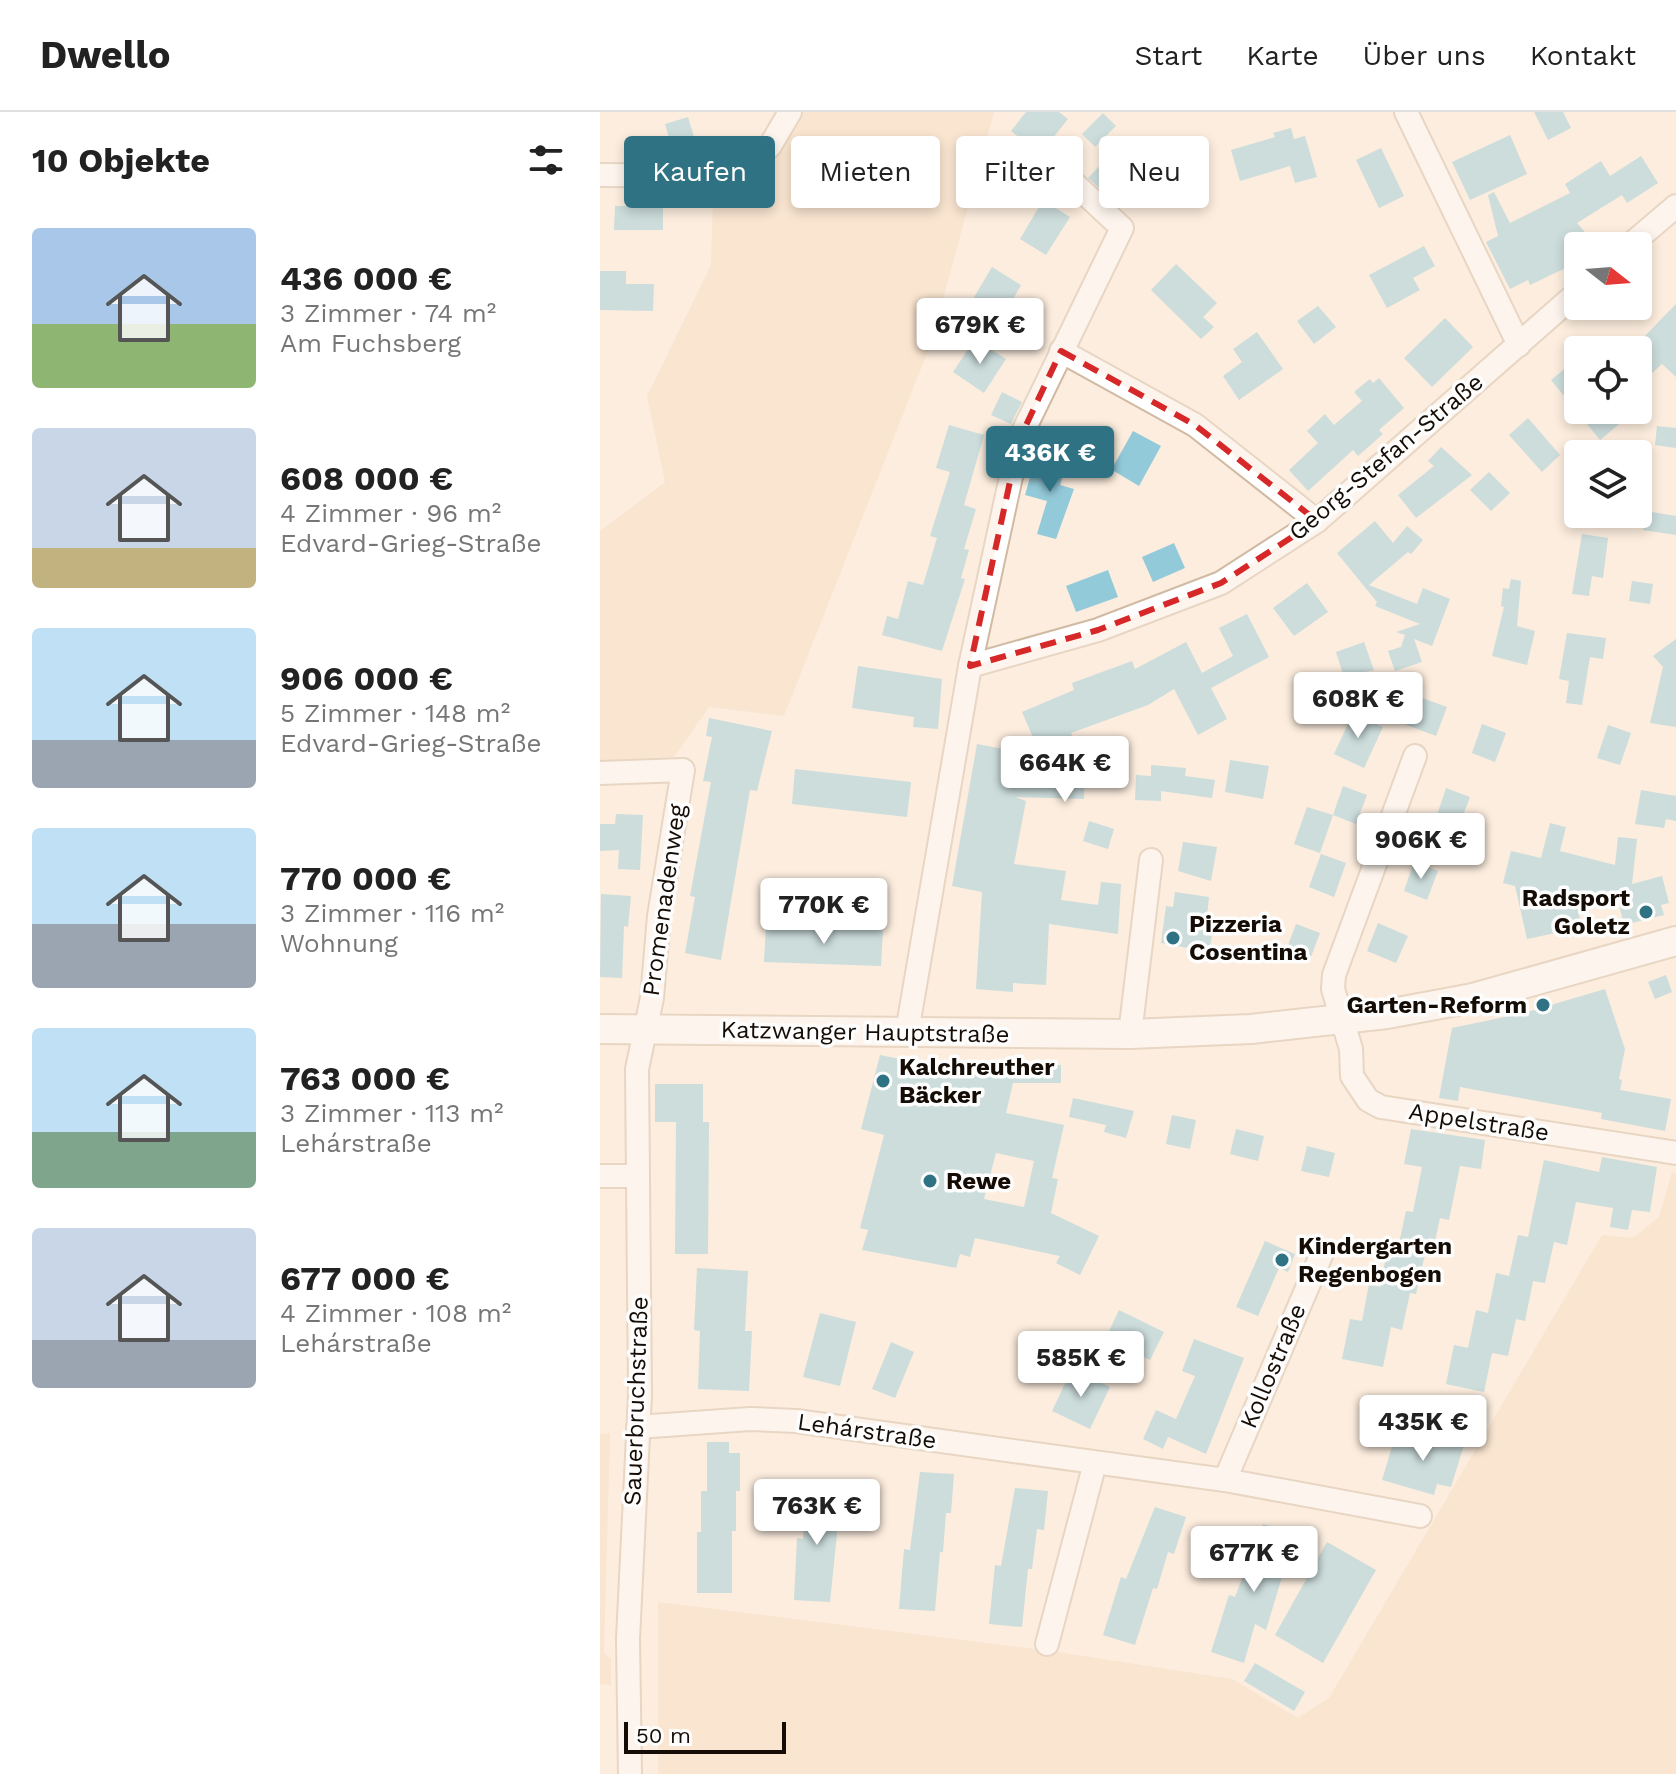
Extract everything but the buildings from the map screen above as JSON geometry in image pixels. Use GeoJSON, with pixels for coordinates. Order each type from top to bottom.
{"type":"FeatureCollection","features":[{"type":"Feature","properties":{"kind":"main road","name":"Katzwanger Hauptstraße"},"geometry":{"type":"LineString","coordinates":[[600,1029],[1130,1034],[1341,1020],[1506,991],[1676,941]]}},
{"type":"Feature","properties":{"kind":"street"},"geometry":{"type":"LineString","coordinates":[[600,175],[720,176],[770,146],[790,112]]}},
{"type":"Feature","properties":{"kind":"street"},"geometry":{"type":"LineString","coordinates":[[1406,112],[1519,345]]}},
{"type":"Feature","properties":{"kind":"street"},"geometry":{"type":"LineString","coordinates":[[907,1032],[970,666],[1019,440],[1122,228],[1083,192]]}},
{"type":"Feature","properties":{"kind":"street"},"geometry":{"type":"LineString","coordinates":[[1645,232],[1676,206]]}},
{"type":"Feature","properties":{"kind":"street","name":"Georg-Stefan-Straße"},"geometry":{"type":"LineString","coordinates":[[970,666],[1098,630],[1221,583],[1317,521],[1564,305]]}},
{"type":"Feature","properties":{"kind":"street"},"geometry":{"type":"LineString","coordinates":[[1061,351],[1195,425],[1317,521]]}},
{"type":"Feature","properties":{"kind":"street","name":"Appelstraße"},"geometry":{"type":"LineString","coordinates":[[1415,756],[1334,975],[1341,1020],[1351,1049],[1352,1076],[1368,1100],[1381,1107],[1676,1153]]}},
{"type":"Feature","properties":{"kind":"street","name":"Promenadenweg"},"geometry":{"type":"LineString","coordinates":[[600,773],[683,770],[659,916],[652,998],[644,1029]]}},
{"type":"Feature","properties":{"kind":"street"},"geometry":{"type":"LineString","coordinates":[[1130,1034],[1151,860]]}},
{"type":"Feature","properties":{"kind":"street","name":"Sauerbruchstraße"},"geometry":{"type":"LineString","coordinates":[[630,1774],[628,1639],[638,1427],[637,1069],[644,1029]]}},
{"type":"Feature","properties":{"kind":"street"},"geometry":{"type":"LineString","coordinates":[[600,1176],[637,1176]]}},
{"type":"Feature","properties":{"kind":"street","name":"Kollostraße"},"geometry":{"type":"LineString","coordinates":[[1225,1480],[1322,1253]]}},
{"type":"Feature","properties":{"kind":"street","name":"Lehárstraße"},"geometry":{"type":"LineString","coordinates":[[638,1427],[750,1419],[796,1421],[1225,1480],[1420,1516]]}},
{"type":"Feature","properties":{"kind":"street"},"geometry":{"type":"LineString","coordinates":[[1047,1644],[1095,1463]]}},
{"type":"Feature","properties":{"kind":"highlighted area"},"geometry":{"type":"Polygon","coordinates":[[[1061,351],[1195,425],[1317,521],[1221,583],[1098,630],[970,666],[1019,440],[1061,351]]]}},
{"type":"Feature","properties":{"kind":"shaded area"},"geometry":{"type":"Polygon","coordinates":[[[779,112],[994,112],[987,136],[956,136],[956,208],[968,208],[931,343],[784,716],[709,707],[674,757],[600,761],[600,531],[665,482],[647,396],[711,265],[713,208],[775,208],[775,155],[785,142],[779,112]]]}},
{"type":"Feature","properties":{"kind":"shaded area"},"geometry":{"type":"Polygon","coordinates":[[[1672,1172],[1676,1174],[1676,1774],[658,1774],[658,1602],[1051,1651],[1232,1679],[1298,1718],[1329,1698],[1602,1235],[1633,1238],[1659,1217],[1672,1172]]]}},
{"type":"Feature","properties":{"kind":"shaded area"},"geometry":{"type":"Polygon","coordinates":[[[610,1433],[604,1653],[611,1659],[611,1685],[600,1684],[600,1434],[610,1433]]]}},
{"type":"Feature","properties":{"kind":"place","name":"Radsport Goletz"},"geometry":{"type":"Point","coordinates":[1646,912]}},
{"type":"Feature","properties":{"kind":"place","name":"Pizzeria Cosentina"},"geometry":{"type":"Point","coordinates":[1173,938]}},
{"type":"Feature","properties":{"kind":"place","name":"Garten-Reform"},"geometry":{"type":"Point","coordinates":[1543,1005]}},
{"type":"Feature","properties":{"kind":"place","name":"Kalchreuther Bäcker"},"geometry":{"type":"Point","coordinates":[883,1081]}},
{"type":"Feature","properties":{"kind":"place","name":"Rewe"},"geometry":{"type":"Point","coordinates":[930,1181]}},
{"type":"Feature","properties":{"kind":"place","name":"Kindergarten Regenbogen"},"geometry":{"type":"Point","coordinates":[1282,1260]}}]}
